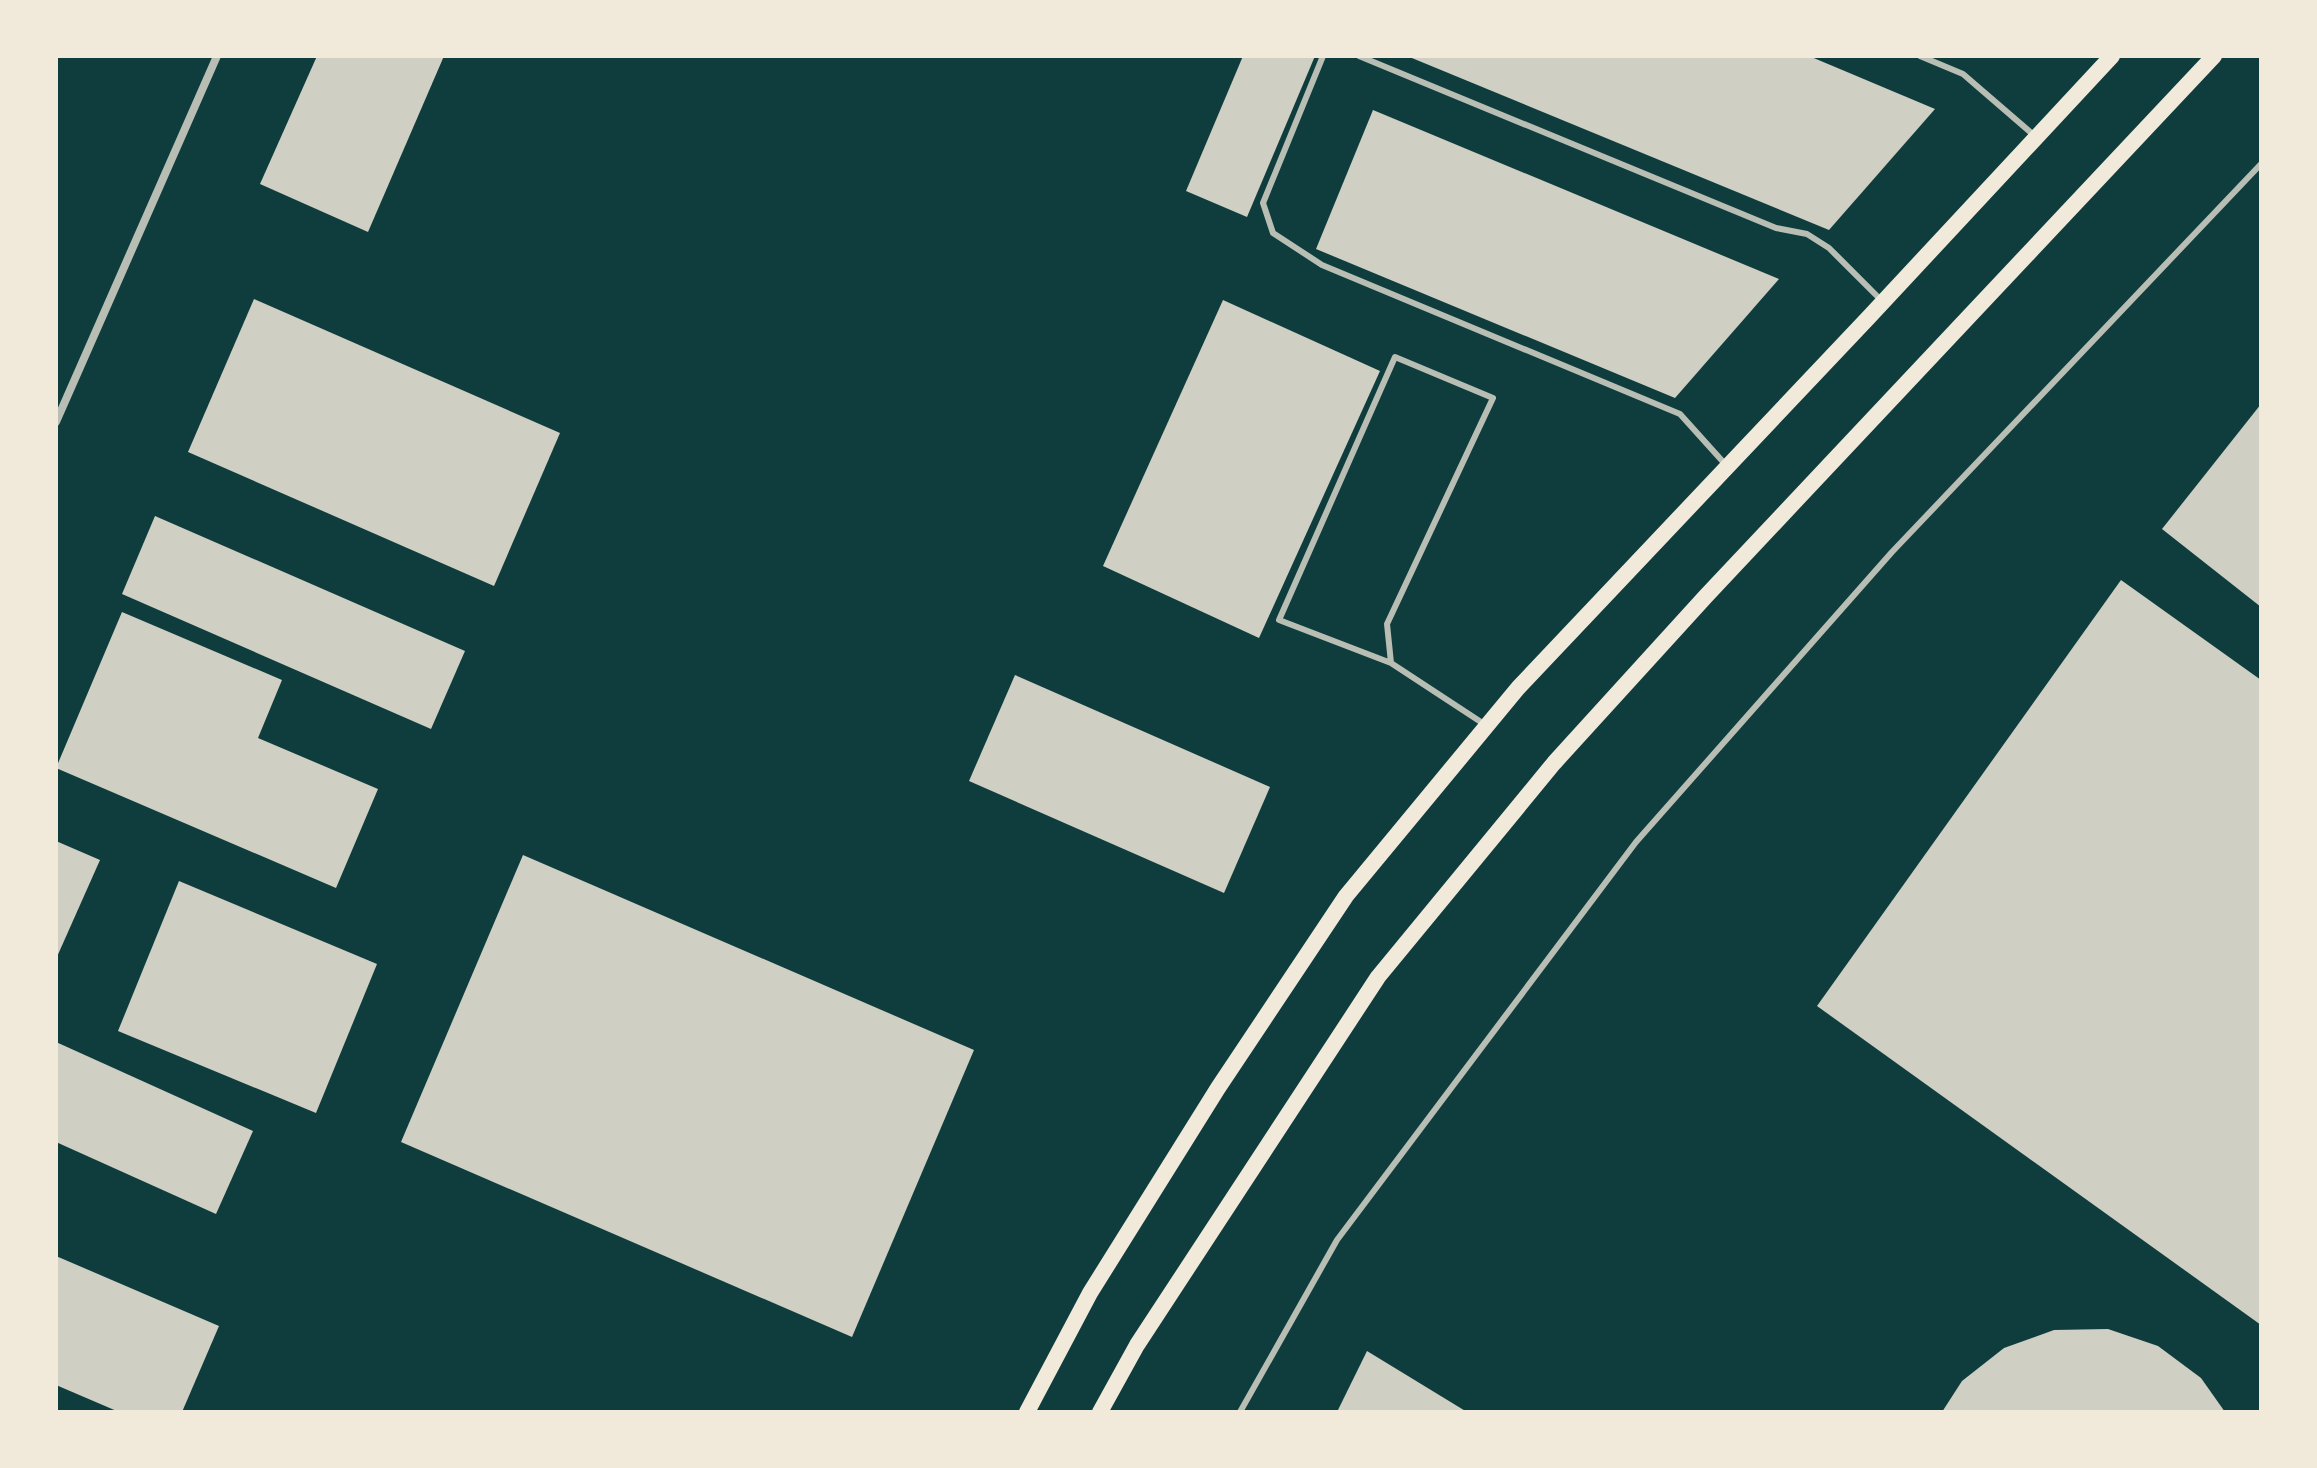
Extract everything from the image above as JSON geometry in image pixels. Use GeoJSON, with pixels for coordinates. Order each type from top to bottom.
{"type":"FeatureCollection","features":[{"type":"Feature","properties":{"kind":"main road"},"geometry":{"type":"LineString","coordinates":[[1027,1412],[1106,1268],[1218,1088],[1346,896],[1518,688],[2112,56]]}},
{"type":"Feature","properties":{"kind":"main road"},"geometry":{"type":"LineString","coordinates":[[1100,1412],[1137,1345],[1268,1142],[1388,965],[1554,763],[2214,56]]}},
{"type":"Feature","properties":{"kind":"street"},"geometry":{"type":"LineString","coordinates":[[56,422],[217,56]]}},
{"type":"Feature","properties":{"kind":"lane"},"geometry":{"type":"LineString","coordinates":[[1323,56],[1263,203],[1273,233],[1322,265],[1680,414],[1727,467]]}},
{"type":"Feature","properties":{"kind":"lane"},"geometry":{"type":"LineString","coordinates":[[1359,56],[1776,228],[1807,234],[1829,248],[1883,302]]}},
{"type":"Feature","properties":{"kind":"lane"},"geometry":{"type":"LineString","coordinates":[[1920,56],[1963,74],[2036,137]]}},
{"type":"Feature","properties":{"kind":"lane"},"geometry":{"type":"LineString","coordinates":[[1240,1412],[1337,1240],[1636,842],[1892,552],[2261,164]]}},
{"type":"Feature","properties":{"kind":"lane"},"geometry":{"type":"LineString","coordinates":[[1391,663],[1387,624],[1493,398],[1395,357],[1279,620],[1391,663],[1487,726]]}},
{"type":"Feature","properties":{"kind":"building"},"geometry":{"type":"Polygon","coordinates":[[[317,56],[444,56],[368,232],[260,184],[317,56]]]}},
{"type":"Feature","properties":{"kind":"building"},"geometry":{"type":"Polygon","coordinates":[[[1243,56],[1315,56],[1247,217],[1186,191],[1243,56]]]}},
{"type":"Feature","properties":{"kind":"building"},"geometry":{"type":"Polygon","coordinates":[[[1407,56],[1809,56],[1935,109],[1829,230],[1407,56]]]}},
{"type":"Feature","properties":{"kind":"building"},"geometry":{"type":"Polygon","coordinates":[[[1373,110],[1779,279],[1675,398],[1316,249],[1373,110]]]}},
{"type":"Feature","properties":{"kind":"building"},"geometry":{"type":"Polygon","coordinates":[[[254,299],[560,433],[494,586],[188,452],[254,299]]]}},
{"type":"Feature","properties":{"kind":"building"},"geometry":{"type":"Polygon","coordinates":[[[1223,300],[1380,371],[1259,638],[1103,566],[1223,300]]]}},
{"type":"Feature","properties":{"kind":"building"},"geometry":{"type":"Polygon","coordinates":[[[2261,404],[2261,607],[2162,529],[2261,404]]]}},
{"type":"Feature","properties":{"kind":"building"},"geometry":{"type":"Polygon","coordinates":[[[155,516],[465,651],[431,729],[122,594],[155,516]]]}},
{"type":"Feature","properties":{"kind":"building"},"geometry":{"type":"Polygon","coordinates":[[[2121,580],[2261,680],[2261,1325],[1817,1006],[2121,580]]]}},
{"type":"Feature","properties":{"kind":"building"},"geometry":{"type":"Polygon","coordinates":[[[122,612],[282,680],[258,738],[378,789],[336,888],[56,768],[122,612]]]}},
{"type":"Feature","properties":{"kind":"building"},"geometry":{"type":"Polygon","coordinates":[[[1015,675],[1270,787],[1224,893],[969,781],[1015,675]]]}},
{"type":"Feature","properties":{"kind":"building"},"geometry":{"type":"Polygon","coordinates":[[[56,841],[100,860],[56,959],[56,841]]]}},
{"type":"Feature","properties":{"kind":"building"},"geometry":{"type":"Polygon","coordinates":[[[523,855],[974,1050],[852,1337],[401,1142],[523,855]]]}},
{"type":"Feature","properties":{"kind":"building"},"geometry":{"type":"Polygon","coordinates":[[[179,881],[377,964],[316,1113],[118,1031],[179,881]]]}},
{"type":"Feature","properties":{"kind":"building"},"geometry":{"type":"Polygon","coordinates":[[[56,1042],[253,1131],[216,1214],[56,1142],[56,1042]]]}},
{"type":"Feature","properties":{"kind":"building"},"geometry":{"type":"Polygon","coordinates":[[[56,1256],[219,1326],[182,1412],[119,1412],[56,1385],[56,1256]]]}},
{"type":"Feature","properties":{"kind":"building"},"geometry":{"type":"Polygon","coordinates":[[[2108,1329],[2158,1346],[2201,1378],[2225,1412],[1942,1412],[1962,1381],[2004,1348],[2054,1330],[2108,1329]]]}},
{"type":"Feature","properties":{"kind":"building"},"geometry":{"type":"Polygon","coordinates":[[[1367,1351],[1467,1412],[1337,1412],[1367,1351]]]}}]}
